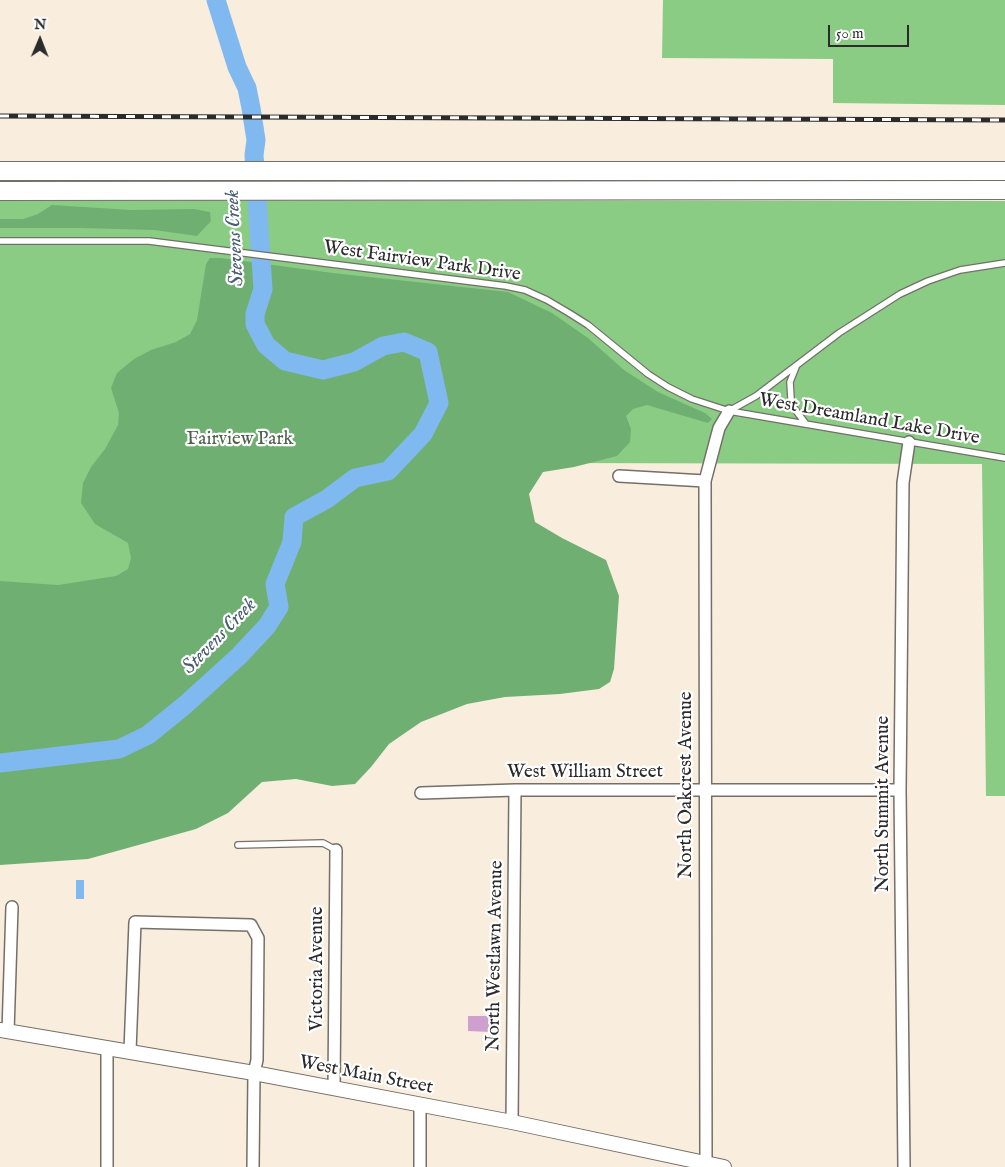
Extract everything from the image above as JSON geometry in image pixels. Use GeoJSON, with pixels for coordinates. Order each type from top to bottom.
{"type":"FeatureCollection","features":[{"type":"Feature","properties":{"kind":"main road"},"geometry":{"type":"LineString","coordinates":[[0,171],[1005,171]]}},
{"type":"Feature","properties":{"kind":"main road"},"geometry":{"type":"LineString","coordinates":[[0,192],[1005,190]]}},
{"type":"Feature","properties":{"kind":"street","name":"North Oakcrest Avenue"},"geometry":{"type":"LineString","coordinates":[[706,1162],[705,480],[719,428],[729,411]]}},
{"type":"Feature","properties":{"kind":"street","name":"North Summit Avenue"},"geometry":{"type":"LineString","coordinates":[[904,1167],[900,790],[903,483],[909,442]]}},
{"type":"Feature","properties":{"kind":"street"},"geometry":{"type":"LineString","coordinates":[[619,476],[705,480]]}},
{"type":"Feature","properties":{"kind":"street","name":"West William Street"},"geometry":{"type":"LineString","coordinates":[[421,793],[515,790],[900,790]]}},
{"type":"Feature","properties":{"kind":"street","name":"North Westlawn Avenue"},"geometry":{"type":"LineString","coordinates":[[512,1122],[515,790]]}},
{"type":"Feature","properties":{"kind":"street","name":"Victoria Avenue"},"geometry":{"type":"LineString","coordinates":[[334,1089],[336,850]]}},
{"type":"Feature","properties":{"kind":"street"},"geometry":{"type":"LineString","coordinates":[[4,1031],[12,907]]}},
{"type":"Feature","properties":{"kind":"street"},"geometry":{"type":"LineString","coordinates":[[130,1051],[135,922],[251,925],[258,938],[257,1060],[254,1074],[254,1167]]}},
{"type":"Feature","properties":{"kind":"street","name":"West Main Street"},"geometry":{"type":"LineString","coordinates":[[4,1031],[130,1051],[512,1122],[724,1167]]}},
{"type":"Feature","properties":{"kind":"street"},"geometry":{"type":"LineString","coordinates":[[107,1048],[107,1167]]}},
{"type":"Feature","properties":{"kind":"street"},"geometry":{"type":"LineString","coordinates":[[420,1106],[420,1167]]}},
{"type":"Feature","properties":{"kind":"lane","name":"West Fairview Park Drive"},"geometry":{"type":"LineString","coordinates":[[0,241],[149,241],[506,286],[525,290],[547,300],[588,325],[648,374],[668,387],[692,399],[729,411]]}},
{"type":"Feature","properties":{"kind":"lane"},"geometry":{"type":"LineString","coordinates":[[729,411],[756,396],[839,333],[900,294],[928,281],[960,270],[1005,263]]}},
{"type":"Feature","properties":{"kind":"lane"},"geometry":{"type":"LineString","coordinates":[[797,365],[790,382],[791,399],[794,408],[806,424]]}},
{"type":"Feature","properties":{"kind":"lane","name":"West Dreamland Lake Drive"},"geometry":{"type":"LineString","coordinates":[[729,411],[1005,458]]}},
{"type":"Feature","properties":{"kind":"lane"},"geometry":{"type":"LineString","coordinates":[[238,845],[323,843],[336,850]]}},
{"type":"Feature","properties":{"kind":"green space"},"geometry":{"type":"Polygon","coordinates":[[[663,0],[1005,0],[1005,105],[833,103],[833,59],[662,58],[663,0]]]}},
{"type":"Feature","properties":{"kind":"green space","name":"Fairview Park"},"geometry":{"type":"Polygon","coordinates":[[[0,201],[1005,201],[1005,796],[986,796],[982,464],[546,463],[0,863],[0,201]]]}},
{"type":"Feature","properties":{"kind":"green space"},"geometry":{"type":"Polygon","coordinates":[[[52,205],[131,210],[194,209],[210,212],[211,221],[197,236],[154,230],[0,228],[0,219],[23,219],[38,214],[52,205]]]}},
{"type":"Feature","properties":{"kind":"green space"},"geometry":{"type":"Polygon","coordinates":[[[210,258],[508,292],[552,313],[588,338],[624,370],[658,392],[705,413],[712,419],[708,423],[647,405],[633,409],[626,416],[631,429],[630,442],[617,456],[574,467],[543,472],[529,494],[535,522],[606,560],[619,596],[614,669],[610,682],[599,689],[560,694],[505,697],[467,704],[421,722],[389,744],[355,784],[332,786],[296,779],[262,782],[228,813],[196,829],[88,859],[0,865],[0,581],[58,585],[116,576],[128,569],[131,558],[128,543],[95,524],[81,503],[83,483],[118,425],[119,413],[111,388],[117,373],[134,359],[151,350],[176,342],[190,334],[197,320],[206,264],[210,258]]]}},
{"type":"Feature","properties":{"kind":"water"},"geometry":{"type":"Polygon","coordinates":[[[76,880],[84,880],[84,899],[76,899],[76,880]]]}},
{"type":"Feature","properties":{"kind":"building"},"geometry":{"type":"Polygon","coordinates":[[[468,1016],[491,1016],[490,1032],[468,1031],[468,1016]]]}},
{"type":"Feature","properties":{"kind":"waterway","name":"Stevens Creek"},"geometry":{"type":"LineString","coordinates":[[0,763],[119,749],[148,735],[185,705],[239,656],[267,626],[279,607],[275,584],[292,542],[294,517],[327,499],[355,478],[388,471],[423,434],[439,403],[428,352],[404,342],[383,346],[354,362],[323,370],[285,361],[266,345],[255,324],[255,314],[263,289],[254,155],[256,140],[247,88],[237,67],[216,0]]}},
{"type":"Feature","properties":{"kind":"railway"},"geometry":{"type":"LineString","coordinates":[[0,116],[1005,120]]}}]}
